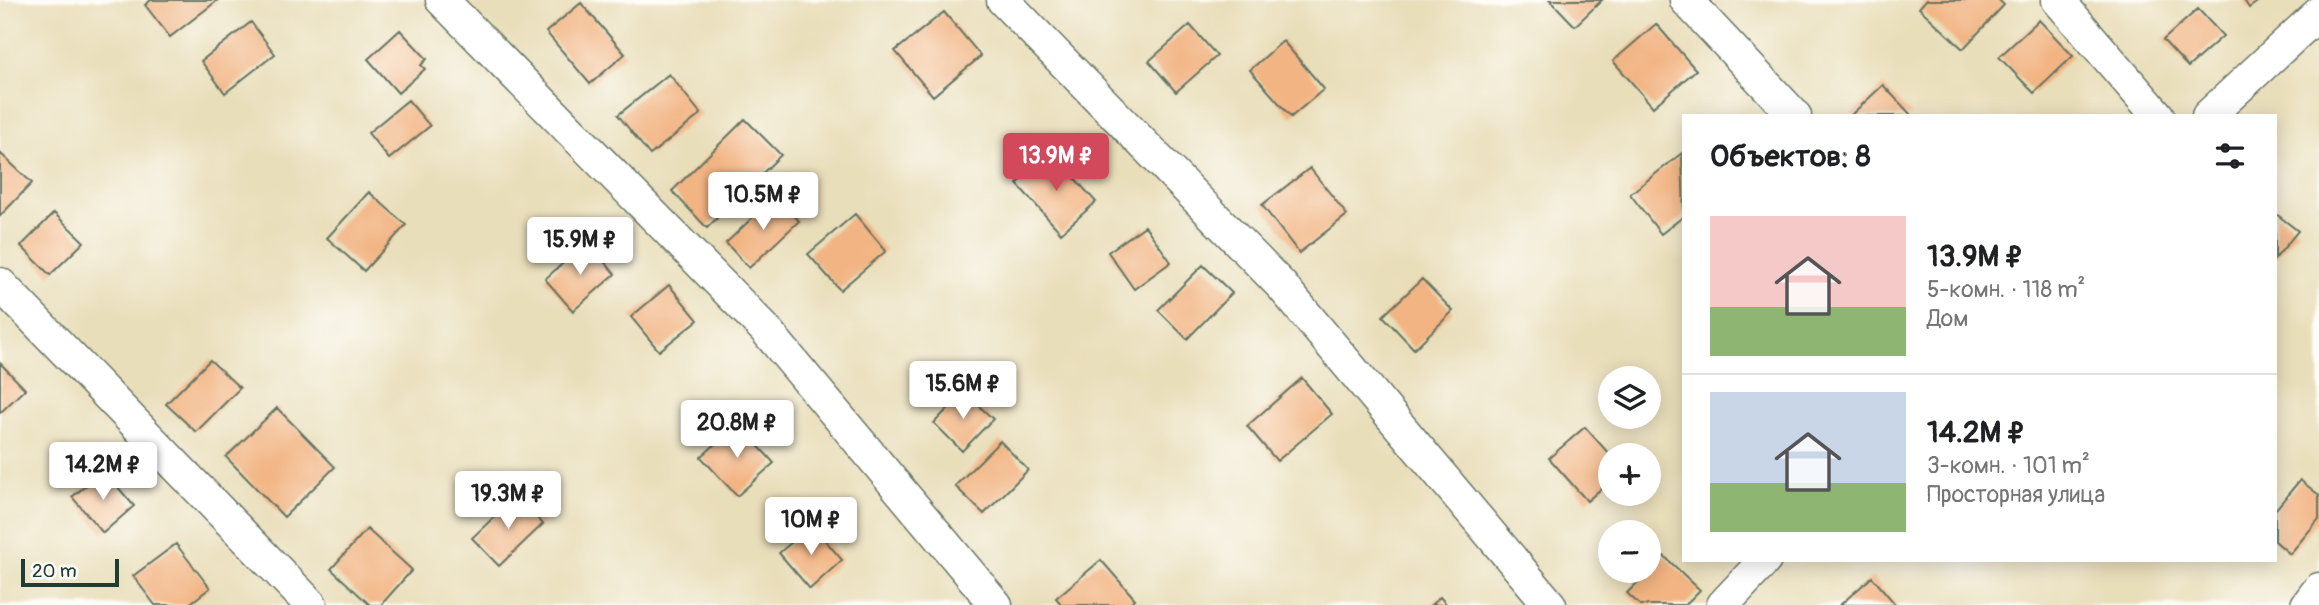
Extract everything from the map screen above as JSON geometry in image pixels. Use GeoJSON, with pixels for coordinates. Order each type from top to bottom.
{"type":"FeatureCollection","features":[{"type":"Feature","properties":{"kind":"street"},"geometry":{"type":"LineString","coordinates":[[442,0],[765,329],[996,605]]}},
{"type":"Feature","properties":{"kind":"street"},"geometry":{"type":"LineString","coordinates":[[1003,0],[1281,285],[1550,605]]}},
{"type":"Feature","properties":{"kind":"street"},"geometry":{"type":"LineString","coordinates":[[1686,0],[1793,114]]}},
{"type":"Feature","properties":{"kind":"street"},"geometry":{"type":"LineString","coordinates":[[2058,0],[2156,114]]}},
{"type":"Feature","properties":{"kind":"street"},"geometry":{"type":"LineString","coordinates":[[2210,114],[2319,13]]}},
{"type":"Feature","properties":{"kind":"street"},"geometry":{"type":"LineString","coordinates":[[0,284],[312,605]]}},
{"type":"Feature","properties":{"kind":"street"},"geometry":{"type":"LineString","coordinates":[[1723,605],[1763,562]]}},
{"type":"Feature","properties":{"kind":"street"},"geometry":{"type":"LineString","coordinates":[[2307,605],[2319,589]]}},
{"type":"Feature","properties":{"kind":"building"},"geometry":{"type":"Polygon","coordinates":[[[151,0],[218,0],[170,37],[145,5],[151,0]]]}},
{"type":"Feature","properties":{"kind":"building"},"geometry":{"type":"Polygon","coordinates":[[[1550,0],[1602,0],[1575,26],[1550,0]]]}},
{"type":"Feature","properties":{"kind":"building"},"geometry":{"type":"Polygon","coordinates":[[[1926,0],[1999,0],[2004,5],[1963,49],[1919,8],[1926,0]]]}},
{"type":"Feature","properties":{"kind":"building"},"geometry":{"type":"Polygon","coordinates":[[[2244,0],[2260,0],[2249,8],[2244,0]]]}},
{"type":"Feature","properties":{"kind":"building"},"geometry":{"type":"Polygon","coordinates":[[[581,3],[625,54],[590,84],[546,32],[581,3]]]}},
{"type":"Feature","properties":{"kind":"building"},"geometry":{"type":"Polygon","coordinates":[[[2198,9],[2223,36],[2188,67],[2163,40],[2198,9]]]}},
{"type":"Feature","properties":{"kind":"building"},"geometry":{"type":"Polygon","coordinates":[[[944,12],[981,56],[933,96],[895,51],[944,12]]]}},
{"type":"Feature","properties":{"kind":"building"},"geometry":{"type":"Polygon","coordinates":[[[2039,20],[2073,56],[2034,93],[1999,57],[2039,20]]]}},
{"type":"Feature","properties":{"kind":"building"},"geometry":{"type":"Polygon","coordinates":[[[251,22],[275,54],[225,93],[201,61],[251,22]]]}},
{"type":"Feature","properties":{"kind":"building"},"geometry":{"type":"Polygon","coordinates":[[[1656,24],[1696,70],[1653,107],[1613,61],[1656,24]]]}},
{"type":"Feature","properties":{"kind":"building"},"geometry":{"type":"Polygon","coordinates":[[[1190,25],[1217,56],[1176,92],[1149,61],[1190,25]]]}},
{"type":"Feature","properties":{"kind":"building"},"geometry":{"type":"Polygon","coordinates":[[[400,30],[427,59],[421,65],[425,69],[398,93],[368,59],[400,30]]]}},
{"type":"Feature","properties":{"kind":"building"},"geometry":{"type":"Polygon","coordinates":[[[1283,41],[1324,89],[1291,117],[1250,70],[1283,41]]]}},
{"type":"Feature","properties":{"kind":"building"},"geometry":{"type":"Polygon","coordinates":[[[669,74],[701,114],[650,155],[618,115],[669,74]]]}},
{"type":"Feature","properties":{"kind":"building"},"geometry":{"type":"Polygon","coordinates":[[[1883,85],[1910,114],[1852,114],[1883,85]]]}},
{"type":"Feature","properties":{"kind":"building"},"geometry":{"type":"Polygon","coordinates":[[[408,100],[430,126],[389,159],[368,133],[408,100]]]}},
{"type":"Feature","properties":{"kind":"building"},"geometry":{"type":"Polygon","coordinates":[[[745,119],[781,155],[707,228],[672,191],[745,119]]]}},
{"type":"Feature","properties":{"kind":"building"},"geometry":{"type":"Polygon","coordinates":[[[0,153],[32,183],[0,216],[0,153]]]}},
{"type":"Feature","properties":{"kind":"building"},"geometry":{"type":"Polygon","coordinates":[[[1052,153],[1096,202],[1061,233],[1017,184],[1052,153]]]}},
{"type":"Feature","properties":{"kind":"building"},"geometry":{"type":"Polygon","coordinates":[[[1682,153],[1682,218],[1661,234],[1630,194],[1682,153]]]}},
{"type":"Feature","properties":{"kind":"building"},"geometry":{"type":"Polygon","coordinates":[[[1310,168],[1347,215],[1299,253],[1262,205],[1310,168]]]}},
{"type":"Feature","properties":{"kind":"building"},"geometry":{"type":"Polygon","coordinates":[[[369,192],[406,225],[364,271],[327,238],[369,192]]]}},
{"type":"Feature","properties":{"kind":"building"},"geometry":{"type":"Polygon","coordinates":[[[776,195],[799,221],[749,268],[726,243],[776,195]]]}},
{"type":"Feature","properties":{"kind":"building"},"geometry":{"type":"Polygon","coordinates":[[[54,213],[84,242],[50,275],[21,246],[54,213]]]}},
{"type":"Feature","properties":{"kind":"building"},"geometry":{"type":"Polygon","coordinates":[[[855,214],[886,251],[840,290],[808,254],[855,214]]]}},
{"type":"Feature","properties":{"kind":"building"},"geometry":{"type":"Polygon","coordinates":[[[2277,215],[2298,231],[2277,257],[2277,215]]]}},
{"type":"Feature","properties":{"kind":"building"},"geometry":{"type":"Polygon","coordinates":[[[1145,226],[1171,262],[1134,289],[1108,252],[1145,226]]]}},
{"type":"Feature","properties":{"kind":"building"},"geometry":{"type":"Polygon","coordinates":[[[587,242],[615,274],[573,311],[545,279],[587,242]]]}},
{"type":"Feature","properties":{"kind":"building"},"geometry":{"type":"Polygon","coordinates":[[[1203,265],[1232,293],[1187,339],[1158,310],[1203,265]]]}},
{"type":"Feature","properties":{"kind":"building"},"geometry":{"type":"Polygon","coordinates":[[[1422,279],[1453,311],[1414,349],[1383,316],[1422,279]]]}},
{"type":"Feature","properties":{"kind":"building"},"geometry":{"type":"Polygon","coordinates":[[[669,285],[698,320],[659,351],[631,317],[669,285]]]}},
{"type":"Feature","properties":{"kind":"building"},"geometry":{"type":"Polygon","coordinates":[[[210,360],[240,388],[196,432],[166,404],[210,360]]]}},
{"type":"Feature","properties":{"kind":"building"},"geometry":{"type":"Polygon","coordinates":[[[0,363],[25,389],[0,413],[0,363]]]}},
{"type":"Feature","properties":{"kind":"building"},"geometry":{"type":"Polygon","coordinates":[[[1302,378],[1332,414],[1277,461],[1247,426],[1302,378]]]}},
{"type":"Feature","properties":{"kind":"building"},"geometry":{"type":"Polygon","coordinates":[[[964,392],[993,419],[962,451],[934,423],[964,392]]]}},
{"type":"Feature","properties":{"kind":"building"},"geometry":{"type":"Polygon","coordinates":[[[277,408],[335,467],[284,517],[226,457],[277,408]]]}},
{"type":"Feature","properties":{"kind":"building"},"geometry":{"type":"Polygon","coordinates":[[[738,424],[774,463],[737,496],[701,457],[738,424]]]}},
{"type":"Feature","properties":{"kind":"building"},"geometry":{"type":"Polygon","coordinates":[[[1585,427],[1599,443],[1598,491],[1587,501],[1549,458],[1585,427]]]}},
{"type":"Feature","properties":{"kind":"building"},"geometry":{"type":"Polygon","coordinates":[[[1000,441],[1028,470],[984,514],[955,486],[1000,441]]]}},
{"type":"Feature","properties":{"kind":"building"},"geometry":{"type":"Polygon","coordinates":[[[104,471],[134,506],[103,533],[72,497],[104,471]]]}},
{"type":"Feature","properties":{"kind":"building"},"geometry":{"type":"Polygon","coordinates":[[[2300,480],[2319,495],[2319,519],[2290,554],[2277,543],[2277,508],[2300,480]]]}},
{"type":"Feature","properties":{"kind":"building"},"geometry":{"type":"Polygon","coordinates":[[[516,496],[543,524],[499,566],[472,538],[516,496]]]}},
{"type":"Feature","properties":{"kind":"building"},"geometry":{"type":"Polygon","coordinates":[[[812,525],[842,560],[810,589],[779,553],[812,525]]]}},
{"type":"Feature","properties":{"kind":"building"},"geometry":{"type":"Polygon","coordinates":[[[367,529],[412,570],[381,605],[370,605],[331,569],[367,529]]]}},
{"type":"Feature","properties":{"kind":"building"},"geometry":{"type":"Polygon","coordinates":[[[176,544],[210,588],[188,605],[155,605],[133,576],[176,544]]]}},
{"type":"Feature","properties":{"kind":"building"},"geometry":{"type":"Polygon","coordinates":[[[1664,556],[1700,590],[1685,605],[1640,605],[1627,593],[1637,583],[1661,583],[1661,559],[1664,556]]]}},
{"type":"Feature","properties":{"kind":"building"},"geometry":{"type":"Polygon","coordinates":[[[1101,560],[1135,599],[1128,605],[1062,605],[1056,598],[1101,560]]]}},
{"type":"Feature","properties":{"kind":"building"},"geometry":{"type":"Polygon","coordinates":[[[1872,577],[1896,605],[1840,605],[1872,577]]]}},
{"type":"Feature","properties":{"kind":"building"},"geometry":{"type":"Polygon","coordinates":[[[1440,597],[1447,605],[1431,605],[1440,597]]]}}]}
